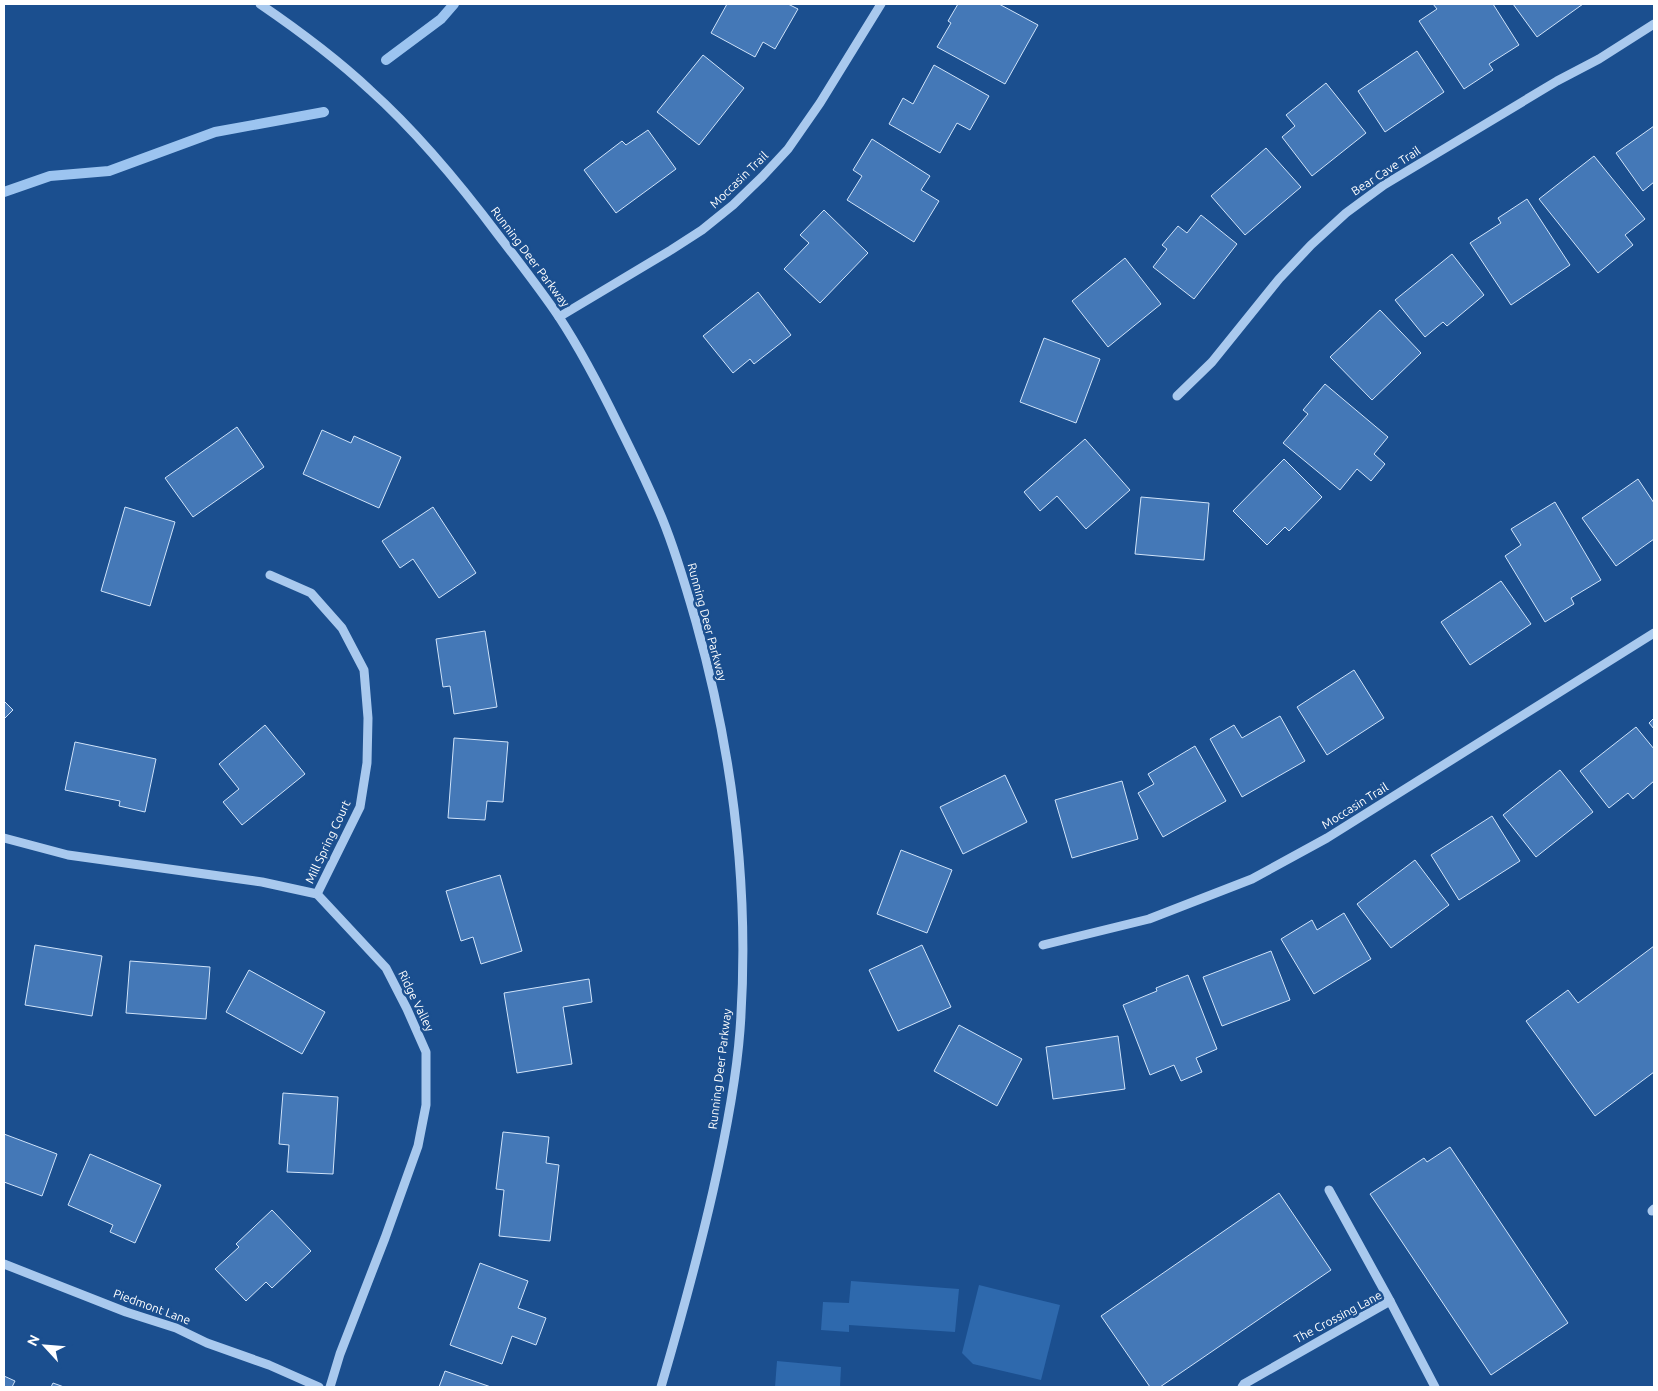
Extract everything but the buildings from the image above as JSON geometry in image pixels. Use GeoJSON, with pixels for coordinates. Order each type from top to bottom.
{"type":"FeatureCollection","features":[{"type":"Feature","properties":{"kind":"street","name":"Running Deer Parkway"},"geometry":{"type":"LineString","coordinates":[[260,4],[339,63],[372,91],[437,158],[471,199],[559,317],[604,394],[640,469],[663,519],[683,577],[706,661],[724,741],[736,832],[742,920],[742,965],[740,1030],[733,1088],[722,1149],[694,1270],[661,1387]]}},
{"type":"Feature","properties":{"kind":"street","name":"Moccasin Trail"},"geometry":{"type":"LineString","coordinates":[[559,317],[702,230],[733,205],[762,177],[788,148],[815,110],[881,4]]}},
{"type":"Feature","properties":{"kind":"street","name":"Bear Cave Trail"},"geometry":{"type":"LineString","coordinates":[[1177,396],[1212,362],[1279,279],[1311,245],[1346,213],[1384,185],[1557,80],[1599,59],[1654,24]]}},
{"type":"Feature","properties":{"kind":"street","name":"Mill Spring Court"},"geometry":{"type":"LineString","coordinates":[[270,576],[311,593],[342,628],[364,670],[368,718],[367,763],[360,807],[317,894]]}},
{"type":"Feature","properties":{"kind":"street","name":"Moccasin Trail"},"geometry":{"type":"LineString","coordinates":[[1043,944],[1149,919],[1252,878],[1327,838],[1654,633]]}},
{"type":"Feature","properties":{"kind":"street"},"geometry":{"type":"LineString","coordinates":[[4,838],[68,855],[252,880],[317,894]]}},
{"type":"Feature","properties":{"kind":"street","name":"Ridge Valley"},"geometry":{"type":"LineString","coordinates":[[317,894],[386,968],[426,1052],[426,1105],[418,1146],[340,1354],[330,1387]]}},
{"type":"Feature","properties":{"kind":"street"},"geometry":{"type":"LineString","coordinates":[[1328,1190],[1390,1301]]}},
{"type":"Feature","properties":{"kind":"street","name":"Piedmont Lane"},"geometry":{"type":"LineString","coordinates":[[4,1264],[126,1312],[176,1328],[207,1343],[269,1365],[319,1387]]}},
{"type":"Feature","properties":{"kind":"street","name":"The Crossing Lane"},"geometry":{"type":"LineString","coordinates":[[1242,1387],[1244,1384],[1390,1301],[1435,1387]]}},
{"type":"Feature","properties":{"kind":"shaded area"},"geometry":{"type":"Polygon","coordinates":[[[851,1281],[959,1289],[955,1332],[849,1325],[849,1332],[821,1330],[823,1302],[849,1303],[851,1281]]]}},
{"type":"Feature","properties":{"kind":"shaded area"},"geometry":{"type":"Polygon","coordinates":[[[979,1285],[1060,1305],[1041,1380],[973,1364],[962,1353],[979,1285]]]}},
{"type":"Feature","properties":{"kind":"shaded area"},"geometry":{"type":"Polygon","coordinates":[[[777,1361],[841,1367],[840,1387],[775,1387],[777,1361]]]}},
{"type":"Feature","properties":{"kind":"waterway"},"geometry":{"type":"LineString","coordinates":[[386,60],[441,19],[454,4]]}},
{"type":"Feature","properties":{"kind":"waterway"},"geometry":{"type":"LineString","coordinates":[[4,192],[50,176],[109,171],[215,132],[324,112]]}}]}
